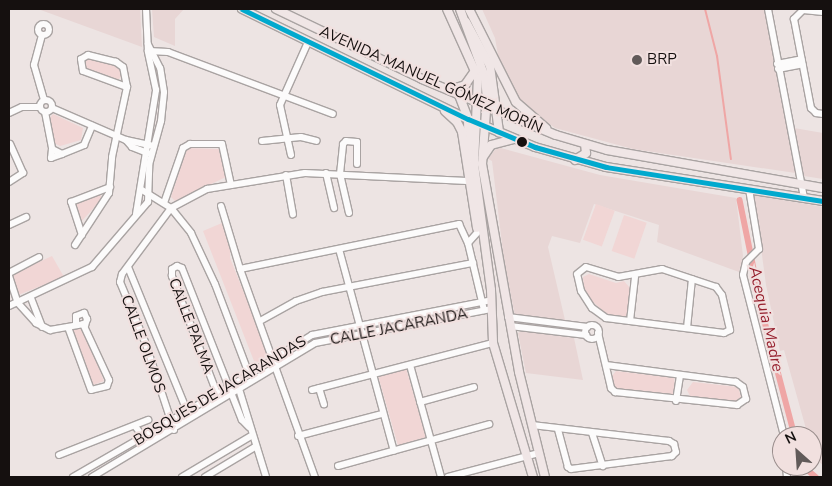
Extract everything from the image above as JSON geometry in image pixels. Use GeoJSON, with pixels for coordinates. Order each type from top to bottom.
{"type":"FeatureCollection","features":[{"type":"Feature","properties":{"kind":"main road","name":"AVENIDA MANUEL GÓMEZ MORÍN"},"geometry":{"type":"LineString","coordinates":[[242,9],[468,119],[516,139],[575,160],[600,166],[823,201]]}},
{"type":"Feature","properties":{"kind":"main road","name":"AVENIDA MANUEL GÓMEZ MORÍN"},"geometry":{"type":"LineString","coordinates":[[276,9],[483,106],[556,135],[607,150],[823,188]]}},
{"type":"Feature","properties":{"kind":"main road"},"geometry":{"type":"LineString","coordinates":[[446,9],[476,69],[483,106]]}},
{"type":"Feature","properties":{"kind":"main road"},"geometry":{"type":"LineString","coordinates":[[456,9],[461,12],[490,66],[499,132]]}},
{"type":"Feature","properties":{"kind":"main road"},"geometry":{"type":"LineString","coordinates":[[469,9],[516,102],[556,135]]}},
{"type":"Feature","properties":{"kind":"main road"},"geometry":{"type":"LineString","coordinates":[[461,12],[485,77],[483,106],[474,152],[492,300],[488,310],[493,343],[532,477]]}},
{"type":"Feature","properties":{"kind":"main road"},"geometry":{"type":"LineString","coordinates":[[293,34],[300,28],[300,21]]}},
{"type":"Feature","properties":{"kind":"main road"},"geometry":{"type":"LineString","coordinates":[[308,42],[313,36],[323,32]]}},
{"type":"Feature","properties":{"kind":"main road"},"geometry":{"type":"LineString","coordinates":[[449,90],[465,85],[476,69]]}},
{"type":"Feature","properties":{"kind":"main road"},"geometry":{"type":"LineString","coordinates":[[459,95],[468,119],[471,173],[481,214],[493,238]]}},
{"type":"Feature","properties":{"kind":"main road"},"geometry":{"type":"LineString","coordinates":[[433,102],[460,126],[467,181],[483,267],[489,280]]}},
{"type":"Feature","properties":{"kind":"main road"},"geometry":{"type":"LineString","coordinates":[[480,124],[482,164],[493,238],[527,408],[545,477]]}},
{"type":"Feature","properties":{"kind":"main road"},"geometry":{"type":"LineString","coordinates":[[482,164],[491,144],[516,139]]}},
{"type":"Feature","properties":{"kind":"main road"},"geometry":{"type":"LineString","coordinates":[[575,160],[586,153],[585,144]]}},
{"type":"Feature","properties":{"kind":"main road"},"geometry":{"type":"LineString","coordinates":[[600,166],[599,156],[607,150]]}},
{"type":"Feature","properties":{"kind":"main road"},"geometry":{"type":"LineString","coordinates":[[514,411],[527,408]]}},
{"type":"Feature","properties":{"kind":"street"},"geometry":{"type":"LineString","coordinates":[[136,216],[148,153],[164,92],[160,68],[150,49],[146,9]]}},
{"type":"Feature","properties":{"kind":"street"},"geometry":{"type":"LineString","coordinates":[[768,9],[777,67],[804,198]]}},
{"type":"Feature","properties":{"kind":"street"},"geometry":{"type":"LineString","coordinates":[[823,12],[803,10],[796,16],[811,108],[816,113],[823,114]]}},
{"type":"Feature","properties":{"kind":"street"},"geometry":{"type":"LineString","coordinates":[[40,107],[44,99],[34,65],[42,35]]}},
{"type":"Feature","properties":{"kind":"street"},"geometry":{"type":"LineString","coordinates":[[291,156],[280,105],[308,42]]}},
{"type":"Feature","properties":{"kind":"street"},"geometry":{"type":"LineString","coordinates":[[150,49],[168,52],[332,114]]}},
{"type":"Feature","properties":{"kind":"street"},"geometry":{"type":"LineString","coordinates":[[75,245],[106,199],[110,187],[112,157],[118,137],[127,88],[123,67],[116,62],[101,56],[82,58],[83,71],[127,88]]}},
{"type":"Feature","properties":{"kind":"street"},"geometry":{"type":"LineString","coordinates":[[777,67],[802,62]]}},
{"type":"Feature","properties":{"kind":"street"},"geometry":{"type":"LineString","coordinates":[[44,99],[50,100],[52,108]]}},
{"type":"Feature","properties":{"kind":"street"},"geometry":{"type":"LineString","coordinates":[[9,113],[22,107],[40,107],[45,112],[52,149],[62,154],[84,145],[92,126]]}},
{"type":"Feature","properties":{"kind":"street"},"geometry":{"type":"LineString","coordinates":[[52,108],[118,137],[150,145]]}},
{"type":"Feature","properties":{"kind":"street"},"geometry":{"type":"LineString","coordinates":[[45,112],[52,108]]}},
{"type":"Feature","properties":{"kind":"street"},"geometry":{"type":"LineString","coordinates":[[262,141],[287,137],[317,142]]}},
{"type":"Feature","properties":{"kind":"street"},"geometry":{"type":"LineString","coordinates":[[126,140],[132,147],[148,153]]}},
{"type":"Feature","properties":{"kind":"street"},"geometry":{"type":"LineString","coordinates":[[349,213],[340,174],[343,144],[346,141],[357,142],[357,164]]}},
{"type":"Feature","properties":{"kind":"street"},"geometry":{"type":"LineString","coordinates":[[9,182],[20,177],[23,172],[10,144]]}},
{"type":"Feature","properties":{"kind":"street"},"geometry":{"type":"LineString","coordinates":[[164,203],[183,148],[190,144],[222,144],[231,185]]}},
{"type":"Feature","properties":{"kind":"street"},"geometry":{"type":"LineString","coordinates":[[9,306],[31,298],[92,268],[146,205],[150,194],[148,153]]}},
{"type":"Feature","properties":{"kind":"street"},"geometry":{"type":"LineString","coordinates":[[128,267],[171,208],[197,192],[286,176],[326,173],[467,181]]}},
{"type":"Feature","properties":{"kind":"street"},"geometry":{"type":"LineString","coordinates":[[326,173],[334,208]]}},
{"type":"Feature","properties":{"kind":"street"},"geometry":{"type":"LineString","coordinates":[[286,176],[293,214]]}},
{"type":"Feature","properties":{"kind":"street"},"geometry":{"type":"LineString","coordinates":[[82,235],[71,202],[110,187]]}},
{"type":"Feature","properties":{"kind":"street"},"geometry":{"type":"LineString","coordinates":[[748,188],[758,249],[755,255],[748,260],[743,275],[781,426]]}},
{"type":"Feature","properties":{"kind":"street"},"geometry":{"type":"LineString","coordinates":[[142,190],[171,208],[200,248],[249,374]]}},
{"type":"Feature","properties":{"kind":"street"},"geometry":{"type":"LineString","coordinates":[[221,206],[240,269],[276,366],[298,436],[315,477]]}},
{"type":"Feature","properties":{"kind":"street"},"geometry":{"type":"LineString","coordinates":[[9,225],[26,217]]}},
{"type":"Feature","properties":{"kind":"street"},"geometry":{"type":"LineString","coordinates":[[240,269],[458,224],[468,243],[482,301],[488,310]]}},
{"type":"Feature","properties":{"kind":"street"},"geometry":{"type":"LineString","coordinates":[[468,243],[478,232]]}},
{"type":"Feature","properties":{"kind":"street"},"geometry":{"type":"LineString","coordinates":[[339,249],[347,288],[359,324],[382,414],[394,451]]}},
{"type":"Feature","properties":{"kind":"street"},"geometry":{"type":"LineString","coordinates":[[39,258],[9,274],[18,303],[42,327],[50,330],[76,325],[85,326]]}},
{"type":"Feature","properties":{"kind":"street"},"geometry":{"type":"LineString","coordinates":[[260,321],[304,297],[473,263]]}},
{"type":"Feature","properties":{"kind":"street","name":"CALLE PALMA"},"geometry":{"type":"LineString","coordinates":[[221,402],[171,272],[177,266],[182,268],[242,420],[249,426]]}},
{"type":"Feature","properties":{"kind":"street","name":"CALLE OLMOS"},"geometry":{"type":"LineString","coordinates":[[128,267],[187,411]]}},
{"type":"Feature","properties":{"kind":"street","name":"CALLE OLMOS"},"geometry":{"type":"LineString","coordinates":[[128,267],[120,282],[145,342],[174,430]]}},
{"type":"Feature","properties":{"kind":"street"},"geometry":{"type":"LineString","coordinates":[[586,267],[612,277],[635,276],[662,270],[692,279],[720,292],[729,332],[630,321],[604,316],[584,298],[577,274],[579,270],[586,267]]}},
{"type":"Feature","properties":{"kind":"street"},"geometry":{"type":"LineString","coordinates":[[630,321],[635,276]]}},
{"type":"Feature","properties":{"kind":"street"},"geometry":{"type":"LineString","coordinates":[[687,328],[692,279]]}},
{"type":"Feature","properties":{"kind":"street"},"geometry":{"type":"LineString","coordinates":[[31,298],[42,327]]}},
{"type":"Feature","properties":{"kind":"street","name":"BOSQUES DE JACARANDAS"},"geometry":{"type":"LineString","coordinates":[[73,477],[236,383],[312,335],[359,324],[492,300]]}},
{"type":"Feature","properties":{"kind":"street","name":"CALLE JACARANDA"},"geometry":{"type":"LineString","coordinates":[[92,477],[240,391],[276,366],[320,341],[408,327],[488,310]]}},
{"type":"Feature","properties":{"kind":"street"},"geometry":{"type":"LineString","coordinates":[[28,315],[35,312]]}},
{"type":"Feature","properties":{"kind":"street"},"geometry":{"type":"LineString","coordinates":[[68,327],[89,388],[94,391],[107,386],[109,380],[85,326],[87,319],[84,313],[76,316],[76,325]]}},
{"type":"Feature","properties":{"kind":"street"},"geometry":{"type":"LineString","coordinates":[[406,315],[408,327]]}},
{"type":"Feature","properties":{"kind":"street"},"geometry":{"type":"LineString","coordinates":[[592,331],[604,316]]}},
{"type":"Feature","properties":{"kind":"street"},"geometry":{"type":"LineString","coordinates":[[508,317],[592,331]]}},
{"type":"Feature","properties":{"kind":"street"},"geometry":{"type":"LineString","coordinates":[[193,331],[205,326]]}},
{"type":"Feature","properties":{"kind":"street"},"geometry":{"type":"LineString","coordinates":[[510,326],[592,331]]}},
{"type":"Feature","properties":{"kind":"street"},"geometry":{"type":"LineString","coordinates":[[592,331],[603,354],[606,365],[615,392],[676,401],[737,406],[747,397],[741,385],[736,382],[606,365]]}},
{"type":"Feature","properties":{"kind":"street"},"geometry":{"type":"LineString","coordinates":[[145,342],[158,337]]}},
{"type":"Feature","properties":{"kind":"street"},"geometry":{"type":"LineString","coordinates":[[312,390],[493,343]]}},
{"type":"Feature","properties":{"kind":"street"},"geometry":{"type":"LineString","coordinates":[[410,365],[441,477]]}},
{"type":"Feature","properties":{"kind":"street"},"geometry":{"type":"LineString","coordinates":[[676,401],[680,376]]}},
{"type":"Feature","properties":{"kind":"street"},"geometry":{"type":"LineString","coordinates":[[236,383],[248,411],[251,436],[266,477]]}},
{"type":"Feature","properties":{"kind":"street"},"geometry":{"type":"LineString","coordinates":[[420,402],[474,387]]}},
{"type":"Feature","properties":{"kind":"street"},"geometry":{"type":"LineString","coordinates":[[319,388],[324,404]]}},
{"type":"Feature","properties":{"kind":"street"},"geometry":{"type":"LineString","coordinates":[[298,436],[382,414]]}},
{"type":"Feature","properties":{"kind":"street"},"geometry":{"type":"LineString","coordinates":[[59,456],[148,420]]}},
{"type":"Feature","properties":{"kind":"street"},"geometry":{"type":"LineString","coordinates":[[338,466],[431,442],[489,424]]}},
{"type":"Feature","properties":{"kind":"street"},"geometry":{"type":"LineString","coordinates":[[138,425],[146,436],[155,441]]}},
{"type":"Feature","properties":{"kind":"street"},"geometry":{"type":"LineString","coordinates":[[532,425],[558,430],[669,441],[674,444],[676,452],[672,456],[603,466],[569,468],[558,430]]}},
{"type":"Feature","properties":{"kind":"street"},"geometry":{"type":"LineString","coordinates":[[592,433],[603,466]]}},
{"type":"Feature","properties":{"kind":"street"},"geometry":{"type":"LineString","coordinates":[[182,477],[251,436]]}},
{"type":"Feature","properties":{"kind":"street"},"geometry":{"type":"LineString","coordinates":[[196,469],[203,477],[254,447]]}},
{"type":"Feature","properties":{"kind":"street"},"geometry":{"type":"LineString","coordinates":[[448,477],[539,453]]}},
{"type":"Feature","properties":{"kind":"street"},"geometry":{"type":"LineString","coordinates":[[111,456],[116,464]]}},
{"type":"Feature","properties":{"kind":"shaded area"},"geometry":{"type":"Polygon","coordinates":[[[38,9],[140,9],[142,47],[38,9]]]}},
{"type":"Feature","properties":{"kind":"shaded area"},"geometry":{"type":"Polygon","coordinates":[[[152,9],[184,9],[175,19],[175,46],[154,37],[152,9]]]}},
{"type":"Feature","properties":{"kind":"shaded area"},"geometry":{"type":"Polygon","coordinates":[[[482,9],[771,9],[794,128],[823,133],[823,179],[804,176],[798,150],[802,174],[633,149],[555,128],[518,101],[501,72],[495,38],[482,9]]]}},
{"type":"Feature","properties":{"kind":"shaded area"},"geometry":{"type":"Polygon","coordinates":[[[85,58],[114,64],[120,70],[121,77],[118,80],[83,69],[85,58]]]}},
{"type":"Feature","properties":{"kind":"shaded area"},"geometry":{"type":"Polygon","coordinates":[[[53,114],[83,128],[81,140],[60,146],[54,143],[48,120],[53,114]]]}},
{"type":"Feature","properties":{"kind":"shaded area"},"geometry":{"type":"Polygon","coordinates":[[[497,147],[600,175],[736,198],[743,256],[739,272],[657,242],[659,225],[594,204],[580,243],[552,236],[548,247],[565,320],[515,316],[504,260],[492,161],[488,159],[497,147]]]}},
{"type":"Feature","properties":{"kind":"shaded area"},"geometry":{"type":"Polygon","coordinates":[[[187,148],[219,149],[226,177],[175,201],[171,197],[187,148]]]}},
{"type":"Feature","properties":{"kind":"shaded area"},"geometry":{"type":"Polygon","coordinates":[[[100,194],[102,199],[80,223],[74,202],[100,194]]]}},
{"type":"Feature","properties":{"kind":"shaded area"},"geometry":{"type":"Polygon","coordinates":[[[754,195],[823,207],[823,465],[822,426],[805,426],[784,350],[780,351],[766,285],[754,195]]]}},
{"type":"Feature","properties":{"kind":"shaded area"},"geometry":{"type":"Polygon","coordinates":[[[596,204],[615,211],[602,247],[583,240],[596,204]]]}},
{"type":"Feature","properties":{"kind":"shaded area"},"geometry":{"type":"Polygon","coordinates":[[[624,215],[647,223],[634,259],[612,251],[624,215]]]}},
{"type":"Feature","properties":{"kind":"shaded area"},"geometry":{"type":"Polygon","coordinates":[[[222,223],[230,244],[230,258],[269,355],[258,362],[254,361],[203,231],[222,223]]]}},
{"type":"Feature","properties":{"kind":"shaded area"},"geometry":{"type":"Polygon","coordinates":[[[52,256],[64,277],[18,295],[11,275],[52,256]]]}},
{"type":"Feature","properties":{"kind":"shaded area"},"geometry":{"type":"Polygon","coordinates":[[[589,274],[616,283],[624,281],[630,288],[628,315],[622,318],[608,315],[593,302],[584,288],[583,277],[589,274]]]}},
{"type":"Feature","properties":{"kind":"shaded area"},"geometry":{"type":"Polygon","coordinates":[[[82,324],[104,381],[93,385],[71,328],[82,324]]]}},
{"type":"Feature","properties":{"kind":"shaded area"},"geometry":{"type":"Polygon","coordinates":[[[522,331],[574,338],[583,380],[526,373],[518,333],[522,331]]]}},
{"type":"Feature","properties":{"kind":"shaded area"},"geometry":{"type":"Polygon","coordinates":[[[406,368],[426,437],[398,445],[378,376],[406,368]]]}},
{"type":"Feature","properties":{"kind":"shaded area"},"geometry":{"type":"Polygon","coordinates":[[[616,371],[674,378],[676,393],[672,396],[616,391],[612,376],[616,371]]]}},
{"type":"Feature","properties":{"kind":"shaded area"},"geometry":{"type":"Polygon","coordinates":[[[693,382],[738,387],[742,400],[738,403],[691,398],[687,390],[693,382]]]}},
{"type":"Feature","properties":{"kind":"waterway","name":"Acequia Madre"},"geometry":{"type":"LineString","coordinates":[[705,9],[717,56],[731,159]]}},
{"type":"Feature","properties":{"kind":"waterway","name":"Acequia Madre"},"geometry":{"type":"LineString","coordinates":[[740,200],[764,318],[792,426]]}},
{"type":"Feature","properties":{"kind":"transit line"},"geometry":{"type":"LineString","coordinates":[[242,9],[468,119],[535,147],[606,167],[823,201]]}},
{"type":"Feature","properties":{"kind":"place","name":"BRP"},"geometry":{"type":"Point","coordinates":[637,60]}}]}
